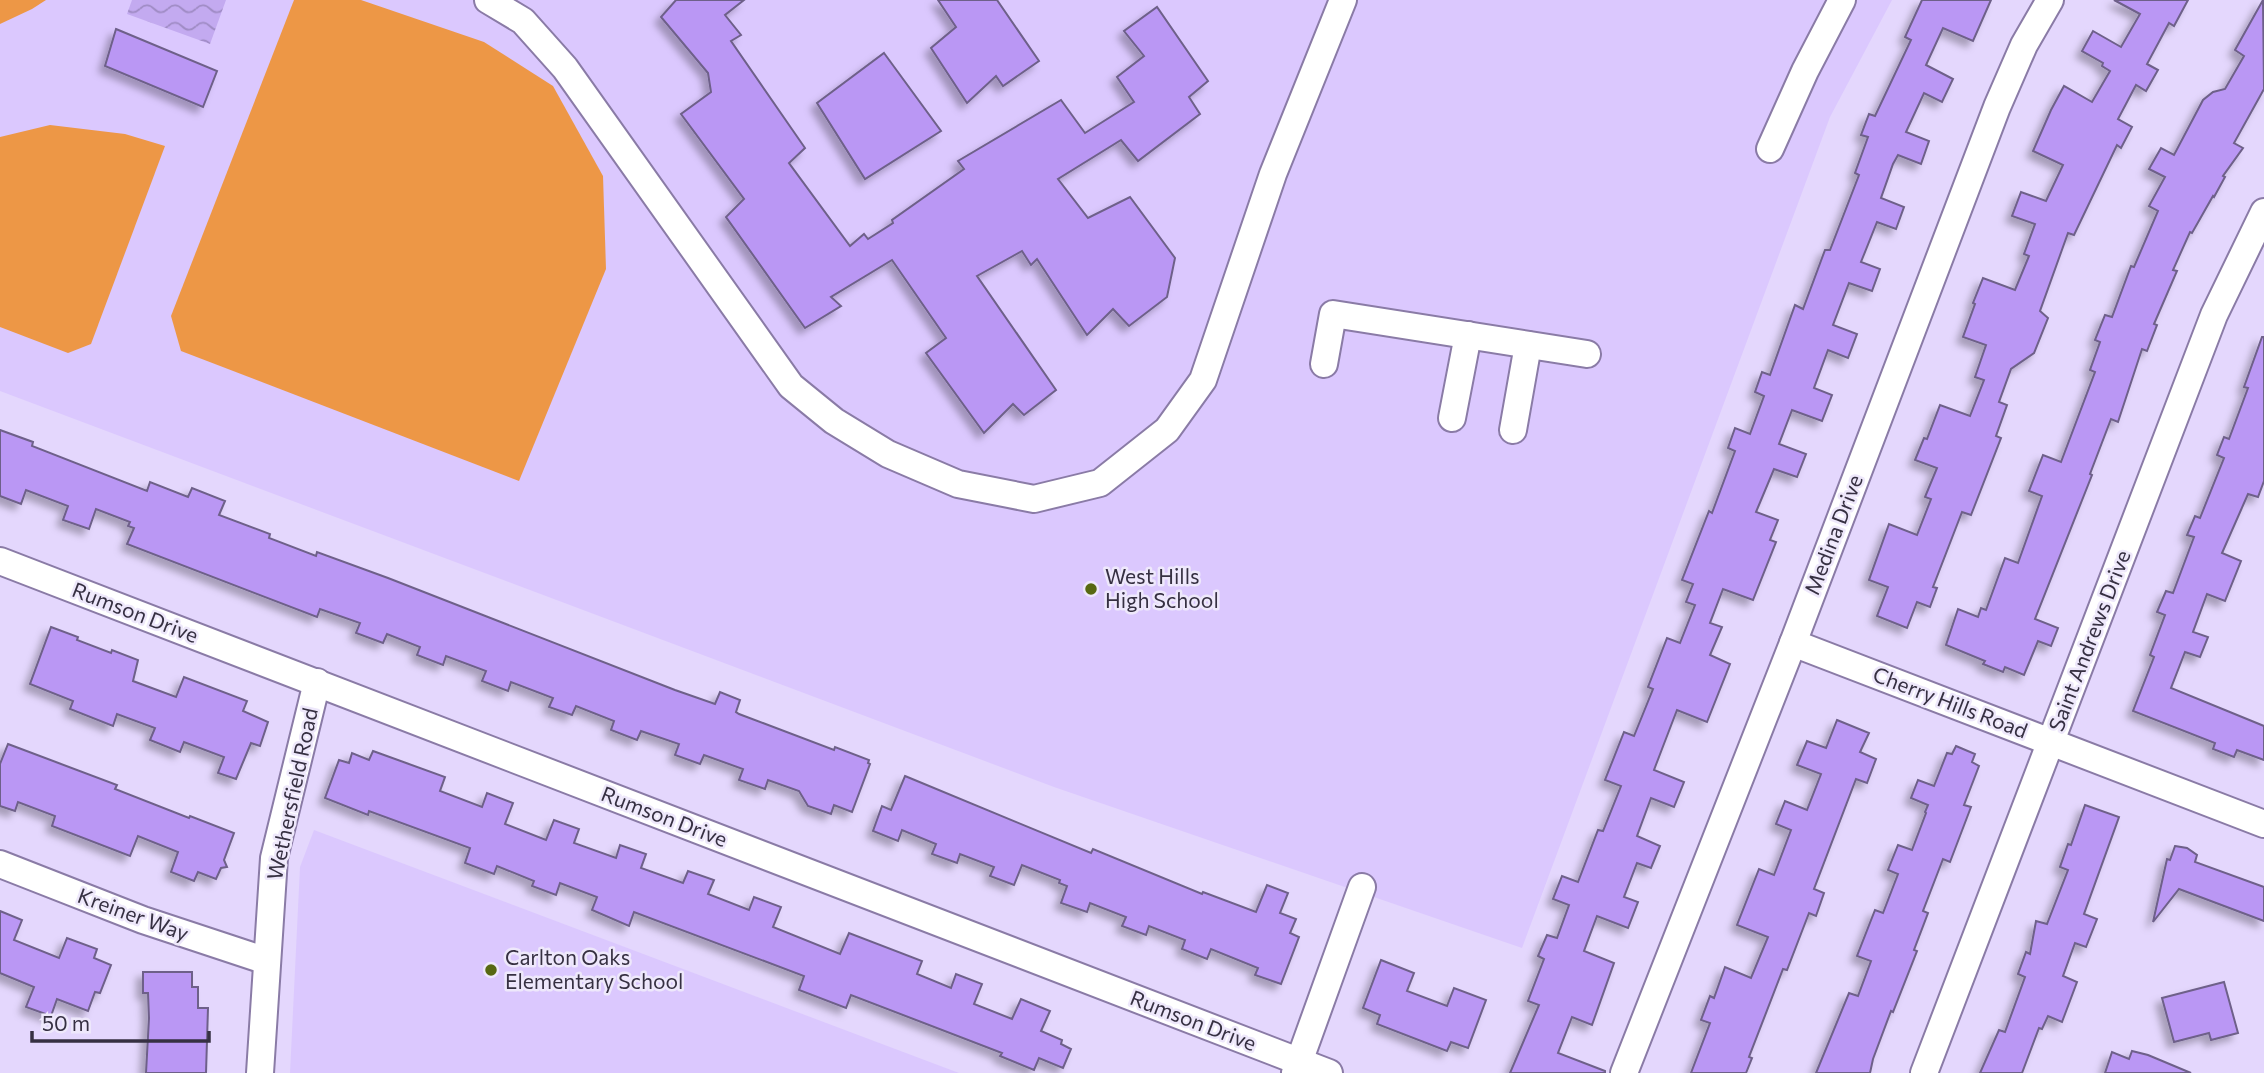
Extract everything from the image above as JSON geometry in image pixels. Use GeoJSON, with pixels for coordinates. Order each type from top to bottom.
{"type":"FeatureCollection","features":[{"type":"Feature","properties":{"kind":"street"},"geometry":{"type":"LineString","coordinates":[[488,0],[523,21],[565,68],[791,386],[834,421],[888,454],[958,484],[1034,499],[1100,483],[1167,430],[1203,380],[1273,174],[1343,0]]}},
{"type":"Feature","properties":{"kind":"street"},"geometry":{"type":"LineString","coordinates":[[1770,149],[1805,71],[1842,0]]}},
{"type":"Feature","properties":{"kind":"street","name":"Medina Drive"},"geometry":{"type":"LineString","coordinates":[[1624,1073],[1793,643],[1997,107],[2024,45],[2050,0]]}},
{"type":"Feature","properties":{"kind":"street","name":"Saint Andrews Drive"},"geometry":{"type":"LineString","coordinates":[[1924,1073],[2214,315],[2261,224]]}},
{"type":"Feature","properties":{"kind":"street"},"geometry":{"type":"LineString","coordinates":[[1324,364],[1333,314],[1587,354]]}},
{"type":"Feature","properties":{"kind":"street"},"geometry":{"type":"LineString","coordinates":[[1452,418],[1468,335]]}},
{"type":"Feature","properties":{"kind":"street"},"geometry":{"type":"LineString","coordinates":[[1513,430],[1528,345]]}},
{"type":"Feature","properties":{"kind":"street","name":"Rumson Drive"},"geometry":{"type":"LineString","coordinates":[[0,561],[317,682],[1298,1068],[1329,1073]]}},
{"type":"Feature","properties":{"kind":"street","name":"Cherry Hills Road"},"geometry":{"type":"LineString","coordinates":[[1793,643],[2264,824]]}},
{"type":"Feature","properties":{"kind":"street","name":"Wethersfield Road"},"geometry":{"type":"LineString","coordinates":[[260,1073],[274,858],[317,682]]}},
{"type":"Feature","properties":{"kind":"street","name":"Kreiner Way"},"geometry":{"type":"LineString","coordinates":[[0,864],[143,920],[267,961]]}},
{"type":"Feature","properties":{"kind":"street"},"geometry":{"type":"LineString","coordinates":[[1298,1068],[1362,887]]}},
{"type":"Feature","properties":{"kind":"shaded area","name":"West Hills High School"},"geometry":{"type":"Polygon","coordinates":[[[0,0],[1892,0],[1830,117],[1522,948],[1054,787],[0,391],[0,0]]]}},
{"type":"Feature","properties":{"kind":"shaded area"},"geometry":{"type":"Polygon","coordinates":[[[0,0],[46,0],[0,24],[0,0]]]}},
{"type":"Feature","properties":{"kind":"shaded area"},"geometry":{"type":"Polygon","coordinates":[[[294,0],[361,0],[484,42],[553,86],[603,176],[606,269],[519,481],[181,351],[171,316],[294,0]]]}},
{"type":"Feature","properties":{"kind":"shaded area"},"geometry":{"type":"Polygon","coordinates":[[[50,125],[125,134],[165,146],[91,344],[68,353],[0,327],[0,137],[50,125]]]}},
{"type":"Feature","properties":{"kind":"shaded area","name":"Carlton Oaks Elementary School"},"geometry":{"type":"Polygon","coordinates":[[[314,830],[959,1073],[290,1073],[300,867],[314,830]]]}},
{"type":"Feature","properties":{"kind":"water"},"geometry":{"type":"Polygon","coordinates":[[[132,0],[226,0],[210,44],[127,14],[132,0]]]}},
{"type":"Feature","properties":{"kind":"building"},"geometry":{"type":"Polygon","coordinates":[[[676,0],[744,0],[725,15],[741,35],[731,41],[805,148],[789,163],[850,246],[864,234],[868,239],[893,223],[892,220],[964,169],[958,161],[1061,100],[1085,133],[1134,102],[1117,77],[1144,56],[1124,31],[1157,7],[1208,81],[1189,97],[1200,114],[1138,161],[1121,140],[1058,179],[1088,218],[1130,197],[1175,258],[1167,297],[1129,326],[1113,309],[1087,335],[1037,259],[1031,265],[1022,251],[977,276],[1056,390],[1024,415],[1013,404],[984,433],[926,353],[946,338],[892,260],[831,297],[841,306],[805,328],[726,217],[744,199],[681,114],[711,92],[708,73],[661,17],[676,0]]]}},
{"type":"Feature","properties":{"kind":"building"},"geometry":{"type":"Polygon","coordinates":[[[938,0],[997,0],[1039,61],[1003,86],[996,76],[967,103],[931,48],[956,27],[938,0]]]}},
{"type":"Feature","properties":{"kind":"building"},"geometry":{"type":"Polygon","coordinates":[[[1922,0],[1991,0],[1973,41],[1943,28],[1926,65],[1953,79],[1942,102],[1924,93],[1906,132],[1929,141],[1921,164],[1898,155],[1893,164],[1881,198],[1904,207],[1896,229],[1877,222],[1861,262],[1880,269],[1872,291],[1849,283],[1833,325],[1857,334],[1848,358],[1828,350],[1814,388],[1832,395],[1822,421],[1792,410],[1779,444],[1806,454],[1797,477],[1774,469],[1756,512],[1778,520],[1770,540],[1776,542],[1753,600],[1723,589],[1710,623],[1722,627],[1710,655],[1730,664],[1707,722],[1677,710],[1654,770],[1684,782],[1674,807],[1651,798],[1637,836],[1660,846],[1651,868],[1637,863],[1624,897],[1638,902],[1628,928],[1597,916],[1584,951],[1614,963],[1592,1025],[1572,1017],[1558,1053],[1605,1073],[1510,1073],[1539,1005],[1528,1001],[1544,959],[1538,956],[1547,935],[1557,938],[1569,905],[1553,899],[1562,876],[1578,882],[1598,830],[1603,831],[1621,786],[1605,780],[1624,732],[1634,736],[1653,689],[1648,687],[1667,638],[1680,643],[1695,605],[1686,602],[1693,584],[1682,580],[1709,511],[1712,513],[1735,451],[1728,448],[1735,428],[1750,434],[1764,396],[1755,392],[1762,372],[1770,375],[1795,305],[1803,309],[1825,250],[1830,250],[1859,175],[1855,173],[1868,137],[1861,135],[1869,114],[1875,116],[1911,40],[1905,37],[1922,0]]]}},
{"type":"Feature","properties":{"kind":"building"},"geometry":{"type":"Polygon","coordinates":[[[2114,0],[2188,0],[2174,26],[2169,23],[2147,64],[2158,70],[2146,91],[2136,85],[2118,119],[2132,127],[2121,148],[2117,145],[2074,235],[2068,233],[2040,311],[2048,318],[2034,353],[2011,369],[1999,402],[2007,405],[1996,436],[2001,438],[1971,515],[1962,512],[1933,587],[1937,588],[1930,607],[1917,602],[1907,628],[1877,616],[1888,587],[1869,580],[1889,524],[1917,535],[1931,499],[1925,497],[1937,468],[1915,460],[1924,438],[1927,439],[1940,405],[1970,416],[1984,380],[1975,377],[1986,345],[1963,337],[1983,278],[2015,290],[2029,256],[2024,254],[2035,224],[2012,216],[2021,192],[2046,201],[2063,165],[2033,151],[2051,110],[2064,86],[2092,102],[2110,71],[2102,66],[2103,63],[2082,51],[2093,31],[2121,47],[2140,14],[2114,0]]]}},
{"type":"Feature","properties":{"kind":"building"},"geometry":{"type":"Polygon","coordinates":[[[2263,0],[2264,89],[2234,143],[2243,148],[2223,176],[2225,177],[2192,233],[2190,232],[2173,270],[2177,271],[2154,324],[2157,325],[2147,351],[2142,349],[2118,422],[2111,419],[2090,474],[2092,475],[2035,619],[2058,628],[2051,646],[2038,641],[2024,675],[2005,667],[2003,672],[1983,664],[1985,661],[1946,645],[1958,609],[1978,617],[1981,608],[1986,610],[2005,558],[2018,563],[2042,496],[2029,491],[2043,455],[2061,462],[2095,372],[2090,370],[2100,342],[2095,340],[2105,315],[2112,317],[2131,266],[2134,267],[2158,211],[2149,206],[2165,177],[2149,169],[2161,148],[2174,155],[2203,100],[2213,92],[2225,89],[2244,56],[2235,50],[2263,0]]]}},
{"type":"Feature","properties":{"kind":"building"},"geometry":{"type":"Polygon","coordinates":[[[116,29],[217,71],[203,107],[105,66],[116,29]]]}},
{"type":"Feature","properties":{"kind":"building"},"geometry":{"type":"Polygon","coordinates":[[[884,53],[941,131],[865,179],[817,103],[884,53]]]}},
{"type":"Feature","properties":{"kind":"building"},"geometry":{"type":"Polygon","coordinates":[[[2262,337],[2264,481],[2258,497],[2248,494],[2222,553],[2241,561],[2225,601],[2207,594],[2193,632],[2208,637],[2200,657],[2185,652],[2171,688],[2264,726],[2264,760],[2237,750],[2234,757],[2213,749],[2215,743],[2133,711],[2154,657],[2150,655],[2165,615],[2157,612],[2166,591],[2173,593],[2194,537],[2187,535],[2195,516],[2200,518],[2224,458],[2217,455],[2224,437],[2229,439],[2248,388],[2244,387],[2262,337]]]}},
{"type":"Feature","properties":{"kind":"building"},"geometry":{"type":"Polygon","coordinates":[[[0,430],[33,442],[32,446],[147,491],[150,482],[188,497],[192,488],[225,501],[219,515],[270,534],[269,538],[388,578],[675,690],[715,704],[720,692],[740,700],[736,712],[739,714],[834,750],[835,747],[869,760],[870,764],[852,812],[834,805],[831,814],[808,806],[799,791],[768,780],[765,789],[739,780],[743,769],[704,755],[700,764],[675,755],[679,744],[641,731],[637,740],[611,730],[614,721],[576,706],[572,715],[549,707],[553,698],[511,682],[508,691],[482,681],[486,671],[446,656],[443,665],[417,655],[420,647],[387,634],[383,643],[356,633],[360,623],[320,609],[317,617],[127,544],[134,528],[128,526],[130,522],[96,509],[89,529],[63,520],[68,506],[26,490],[21,504],[0,496],[0,430]]]}},
{"type":"Feature","properties":{"kind":"building"},"geometry":{"type":"Polygon","coordinates":[[[51,627],[111,653],[112,650],[138,660],[133,681],[176,697],[184,677],[247,701],[243,711],[268,722],[260,746],[251,743],[236,779],[218,773],[224,757],[184,742],[180,752],[150,740],[155,728],[117,714],[113,726],[70,709],[73,701],[30,684],[51,627]]]}},
{"type":"Feature","properties":{"kind":"building"},"geometry":{"type":"Polygon","coordinates":[[[1837,720],[1869,733],[1860,752],[1876,759],[1867,783],[1856,779],[1814,889],[1824,893],[1816,916],[1809,913],[1787,970],[1783,969],[1749,1057],[1752,1058],[1746,1073],[1691,1073],[1710,1023],[1701,1020],[1710,996],[1714,998],[1725,967],[1751,978],[1768,937],[1737,925],[1759,869],[1774,875],[1791,830],[1776,824],[1785,801],[1807,810],[1821,774],[1797,765],[1807,741],[1826,748],[1837,720]]]}},
{"type":"Feature","properties":{"kind":"building"},"geometry":{"type":"Polygon","coordinates":[[[8,744],[117,785],[115,789],[234,833],[224,860],[227,867],[221,868],[216,879],[198,872],[194,881],[171,872],[178,852],[138,836],[130,856],[52,826],[55,816],[18,802],[15,811],[0,806],[0,764],[8,744]]]}},
{"type":"Feature","properties":{"kind":"building"},"geometry":{"type":"Polygon","coordinates":[[[1956,746],[1975,754],[1972,762],[1979,766],[1964,805],[1971,807],[1950,862],[1943,859],[1923,911],[1928,913],[1914,950],[1917,951],[1893,1012],[1891,1011],[1870,1073],[1816,1073],[1849,993],[1858,996],[1871,961],[1857,956],[1875,910],[1883,913],[1898,874],[1888,870],[1898,845],[1912,850],[1926,813],[1928,805],[1911,798],[1918,780],[1934,786],[1947,753],[1952,754],[1956,746]]]}},
{"type":"Feature","properties":{"kind":"building"},"geometry":{"type":"Polygon","coordinates":[[[373,751],[445,777],[440,791],[482,807],[487,793],[513,803],[505,824],[546,840],[554,820],[579,829],[574,843],[616,858],[620,845],[646,854],[641,868],[683,883],[688,871],[714,880],[708,894],[749,910],[754,897],[781,907],[773,927],[840,954],[849,933],[922,961],[917,974],[951,988],[956,974],[982,984],[974,1004],[1012,1019],[1021,999],[1050,1011],[1041,1031],[1062,1040],[1061,1044],[1071,1049],[1063,1068],[1039,1058],[1034,1070],[1000,1056],[1002,1053],[851,995],[846,1008],[799,990],[804,976],[634,912],[629,926],[592,910],[597,897],[560,883],[556,895],[532,886],[534,881],[497,866],[494,874],[465,863],[470,848],[325,798],[339,760],[349,763],[352,753],[369,760],[373,751]]]}},
{"type":"Feature","properties":{"kind":"building"},"geometry":{"type":"Polygon","coordinates":[[[905,776],[1091,853],[1093,849],[1202,894],[1203,892],[1256,912],[1267,885],[1288,893],[1280,913],[1296,919],[1290,933],[1299,937],[1281,984],[1255,975],[1258,968],[1211,949],[1207,959],[1182,949],[1185,940],[1149,926],[1146,935],[1122,926],[1126,917],[1090,903],[1087,912],[1061,903],[1067,886],[1059,883],[1060,880],[1022,865],[1014,885],[990,876],[994,867],[960,854],[957,863],[932,854],[936,844],[902,830],[898,841],[873,831],[882,806],[891,810],[905,776]]]}},
{"type":"Feature","properties":{"kind":"building"},"geometry":{"type":"Polygon","coordinates":[[[2085,805],[2119,817],[2084,914],[2097,919],[2086,947],[2075,943],[2063,976],[2077,982],[2062,1022],[2048,1016],[2042,1029],[2039,1028],[2022,1073],[1980,1073],[1999,1030],[2005,1032],[2025,977],[2018,974],[2026,952],[2030,954],[2036,921],[2047,924],[2068,870],[2060,867],[2085,805]]]}},
{"type":"Feature","properties":{"kind":"building"},"geometry":{"type":"Polygon","coordinates":[[[2175,846],[2187,848],[2197,855],[2195,862],[2264,887],[2264,921],[2179,889],[2153,922],[2167,859],[2170,860],[2175,846]]]}},
{"type":"Feature","properties":{"kind":"building"},"geometry":{"type":"Polygon","coordinates":[[[0,911],[22,920],[14,940],[59,958],[67,938],[97,949],[94,958],[111,965],[100,993],[95,992],[88,1011],[57,999],[51,1016],[26,1007],[34,987],[0,973],[0,911]]]}},
{"type":"Feature","properties":{"kind":"building"},"geometry":{"type":"Polygon","coordinates":[[[1381,960],[1414,973],[1407,991],[1447,1006],[1454,988],[1486,1000],[1468,1048],[1451,1042],[1447,1051],[1377,1024],[1380,1015],[1363,1008],[1381,960]]]}},
{"type":"Feature","properties":{"kind":"building"},"geometry":{"type":"Polygon","coordinates":[[[143,972],[192,972],[192,987],[198,987],[198,1008],[208,1008],[206,1073],[146,1073],[149,1018],[148,993],[143,993],[143,972]]]}},
{"type":"Feature","properties":{"kind":"building"},"geometry":{"type":"Polygon","coordinates":[[[2224,982],[2238,1033],[2211,1040],[2209,1033],[2174,1042],[2162,998],[2224,982]]]}},
{"type":"Feature","properties":{"kind":"building"},"geometry":{"type":"Polygon","coordinates":[[[2132,1051],[2191,1073],[2105,1073],[2112,1052],[2129,1059],[2132,1051]]]}},
{"type":"Feature","properties":{"kind":"place","name":"West Hills High School"},"geometry":{"type":"Point","coordinates":[1091,589]}},
{"type":"Feature","properties":{"kind":"place","name":"Carlton Oaks Elementary School"},"geometry":{"type":"Point","coordinates":[491,970]}}]}
